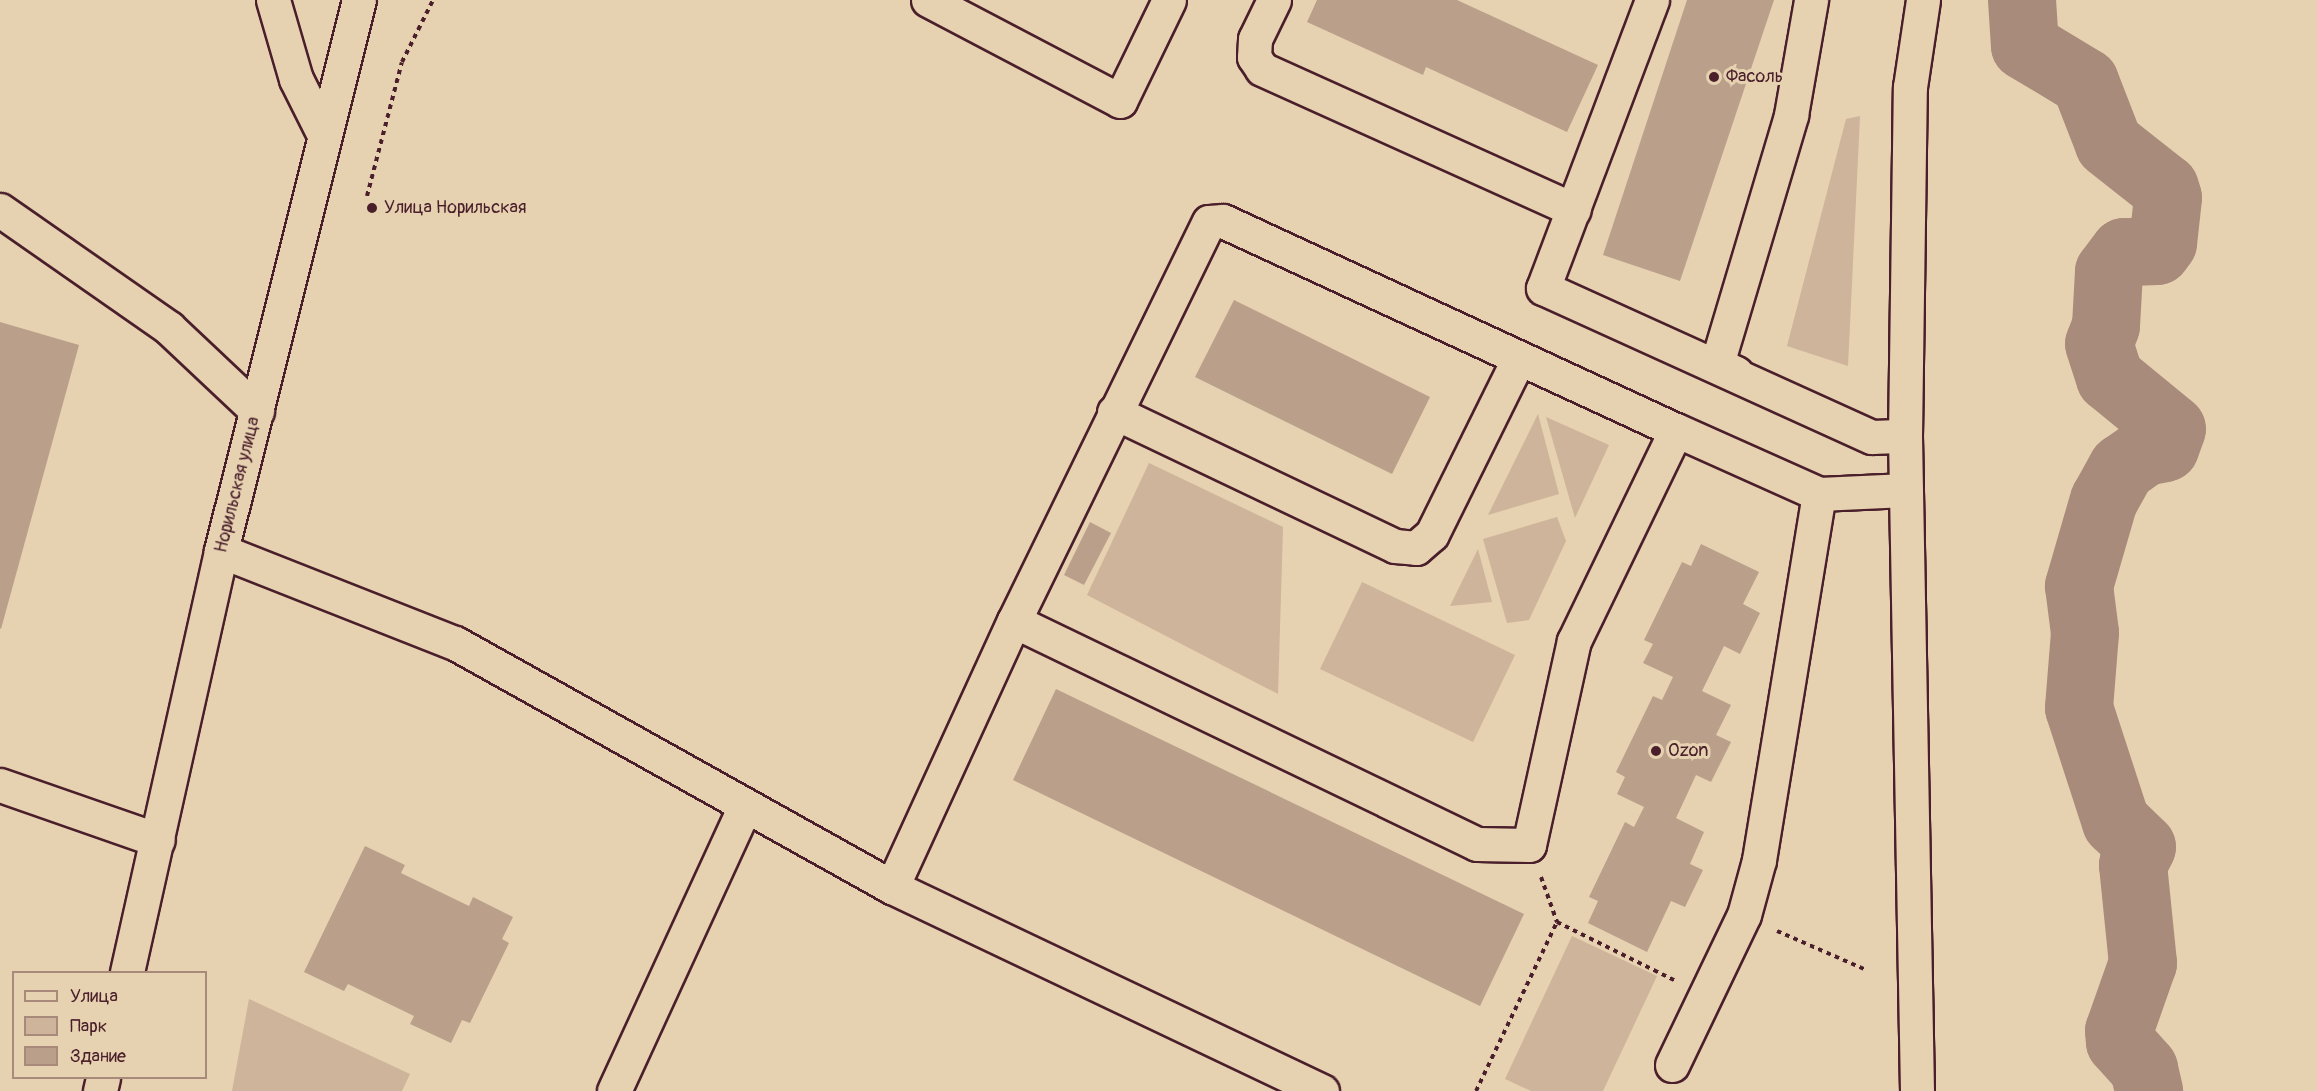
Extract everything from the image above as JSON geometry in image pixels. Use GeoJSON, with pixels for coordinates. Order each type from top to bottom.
{"type":"FeatureCollection","features":[{"type":"Feature","properties":{"kind":"street"},"geometry":{"type":"LineString","coordinates":[[273,0],[296,80],[324,135]]}},
{"type":"Feature","properties":{"kind":"street","name":"Норильская улица"},"geometry":{"type":"LineString","coordinates":[[127,971],[221,551],[324,135],[360,0]]}},
{"type":"Feature","properties":{"kind":"street"},"geometry":{"type":"LineString","coordinates":[[928,0],[1120,101],[1169,0]]}},
{"type":"Feature","properties":{"kind":"street"},"geometry":{"type":"LineString","coordinates":[[1274,0],[1255,39],[1254,57],[1262,69],[1574,210]]}},
{"type":"Feature","properties":{"kind":"street"},"geometry":{"type":"LineString","coordinates":[[1718,364],[1791,115],[1811,0]]}},
{"type":"Feature","properties":{"kind":"street"},"geometry":{"type":"LineString","coordinates":[[1917,1091],[1905,436],[1910,87],[1923,0]]}},
{"type":"Feature","properties":{"kind":"street"},"geometry":{"type":"LineString","coordinates":[[1643,3],[1574,210],[1543,288],[1718,364],[1872,437],[1905,436]]}},
{"type":"Feature","properties":{"kind":"street"},"geometry":{"type":"LineString","coordinates":[[0,210],[169,328],[257,411]]}},
{"type":"Feature","properties":{"kind":"street"},"geometry":{"type":"LineString","coordinates":[[892,888],[1014,621],[1114,412],[1209,222],[1223,221],[1518,360],[1819,494],[1906,490]]}},
{"type":"Feature","properties":{"kind":"street"},"geometry":{"type":"LineString","coordinates":[[1114,412],[1395,546],[1416,548],[1432,534],[1518,360]]}},
{"type":"Feature","properties":{"kind":"street"},"geometry":{"type":"LineString","coordinates":[[1014,621],[1477,844],[1529,845],[1574,641],[1676,430]]}},
{"type":"Feature","properties":{"kind":"street"},"geometry":{"type":"LineString","coordinates":[[1672,1065],[1744,915],[1760,860],[1819,494]]}},
{"type":"Feature","properties":{"kind":"street"},"geometry":{"type":"LineString","coordinates":[[221,551],[454,643],[744,808],[892,888],[1322,1091]]}},
{"type":"Feature","properties":{"kind":"street"},"geometry":{"type":"LineString","coordinates":[[0,786],[158,840]]}},
{"type":"Feature","properties":{"kind":"street"},"geometry":{"type":"LineString","coordinates":[[614,1091],[744,808]]}},
{"type":"Feature","properties":{"kind":"path"},"geometry":{"type":"LineString","coordinates":[[367,196],[402,63],[433,0]]}},
{"type":"Feature","properties":{"kind":"path"},"geometry":{"type":"LineString","coordinates":[[1529,845],[1557,922],[1707,995]]}},
{"type":"Feature","properties":{"kind":"path"},"geometry":{"type":"LineString","coordinates":[[1476,1091],[1557,922]]}},
{"type":"Feature","properties":{"kind":"path"},"geometry":{"type":"LineString","coordinates":[[1787,936],[1864,969]]}},
{"type":"Feature","properties":{"kind":"green space"},"geometry":{"type":"Polygon","coordinates":[[[1860,116],[1848,366],[1787,346],[1846,119],[1860,116]]]}},
{"type":"Feature","properties":{"kind":"green space"},"geometry":{"type":"Polygon","coordinates":[[[1538,414],[1559,494],[1488,515],[1538,414]]]}},
{"type":"Feature","properties":{"kind":"green space"},"geometry":{"type":"Polygon","coordinates":[[[1546,417],[1609,445],[1575,518],[1546,417]]]}},
{"type":"Feature","properties":{"kind":"green space"},"geometry":{"type":"Polygon","coordinates":[[[1149,463],[1283,527],[1278,694],[1087,595],[1149,463]]]}},
{"type":"Feature","properties":{"kind":"green space"},"geometry":{"type":"Polygon","coordinates":[[[1557,517],[1566,541],[1529,620],[1507,623],[1483,539],[1557,517]]]}},
{"type":"Feature","properties":{"kind":"green space"},"geometry":{"type":"Polygon","coordinates":[[[1478,549],[1492,602],[1450,606],[1478,549]]]}},
{"type":"Feature","properties":{"kind":"green space"},"geometry":{"type":"Polygon","coordinates":[[[1362,582],[1515,655],[1473,742],[1320,669],[1362,582]]]}},
{"type":"Feature","properties":{"kind":"green space"},"geometry":{"type":"Polygon","coordinates":[[[1572,936],[1657,976],[1603,1091],[1531,1091],[1505,1079],[1572,936]]]}},
{"type":"Feature","properties":{"kind":"green space"},"geometry":{"type":"Polygon","coordinates":[[[249,999],[410,1074],[402,1091],[232,1091],[249,999]]]}},
{"type":"Feature","properties":{"kind":"building"},"geometry":{"type":"Polygon","coordinates":[[[1317,0],[1457,0],[1598,65],[1567,132],[1426,67],[1423,75],[1307,22],[1317,0]]]}},
{"type":"Feature","properties":{"kind":"building"},"geometry":{"type":"Polygon","coordinates":[[[1687,0],[1774,0],[1680,281],[1603,255],[1687,0]]]}},
{"type":"Feature","properties":{"kind":"building"},"geometry":{"type":"Polygon","coordinates":[[[1234,300],[1430,397],[1392,474],[1195,377],[1234,300]]]}},
{"type":"Feature","properties":{"kind":"building"},"geometry":{"type":"Polygon","coordinates":[[[0,322],[79,345],[1,629],[0,628],[0,322]]]}},
{"type":"Feature","properties":{"kind":"building"},"geometry":{"type":"Polygon","coordinates":[[[1090,522],[1111,533],[1084,585],[1064,575],[1090,522]]]}},
{"type":"Feature","properties":{"kind":"building"},"geometry":{"type":"Polygon","coordinates":[[[1701,544],[1759,572],[1743,604],[1760,613],[1740,654],[1724,646],[1702,691],[1731,705],[1716,735],[1731,742],[1711,782],[1696,775],[1676,818],[1704,832],[1690,864],[1703,870],[1685,907],[1671,901],[1647,952],[1588,923],[1598,901],[1589,897],[1625,822],[1634,827],[1644,807],[1617,794],[1625,777],[1616,772],[1653,696],[1662,700],[1673,677],[1643,663],[1653,644],[1644,640],[1682,562],[1691,566],[1701,544]]]}},
{"type":"Feature","properties":{"kind":"building"},"geometry":{"type":"Polygon","coordinates":[[[1056,689],[1524,914],[1480,1006],[1013,780],[1056,689]]]}},
{"type":"Feature","properties":{"kind":"building"},"geometry":{"type":"Polygon","coordinates":[[[365,846],[405,865],[401,873],[469,906],[473,897],[513,917],[502,939],[509,943],[470,1023],[462,1020],[451,1043],[410,1024],[414,1016],[348,984],[344,991],[304,972],[365,846]]]}},
{"type":"Feature","properties":{"kind":"waterway"},"geometry":{"type":"LineString","coordinates":[[2022,0],[2025,46],[2085,82],[2109,144],[2165,188],[2168,198],[2163,243],[2157,251],[2124,252],[2109,272],[2106,326],[2099,344],[2110,378],[2172,429],[2165,448],[2145,452],[2122,468],[2104,500],[2079,586],[2085,633],[2079,708],[2116,822],[2142,847],[2133,865],[2143,963],[2119,1031],[2120,1042],[2144,1069],[2149,1091]]}},
{"type":"Feature","properties":{"kind":"place","name":"Фасоль"},"geometry":{"type":"Point","coordinates":[1714,77]}},
{"type":"Feature","properties":{"kind":"place","name":"Улица Норильская"},"geometry":{"type":"Point","coordinates":[372,208]}},
{"type":"Feature","properties":{"kind":"place","name":"Ozon"},"geometry":{"type":"Point","coordinates":[1656,751]}}]}
